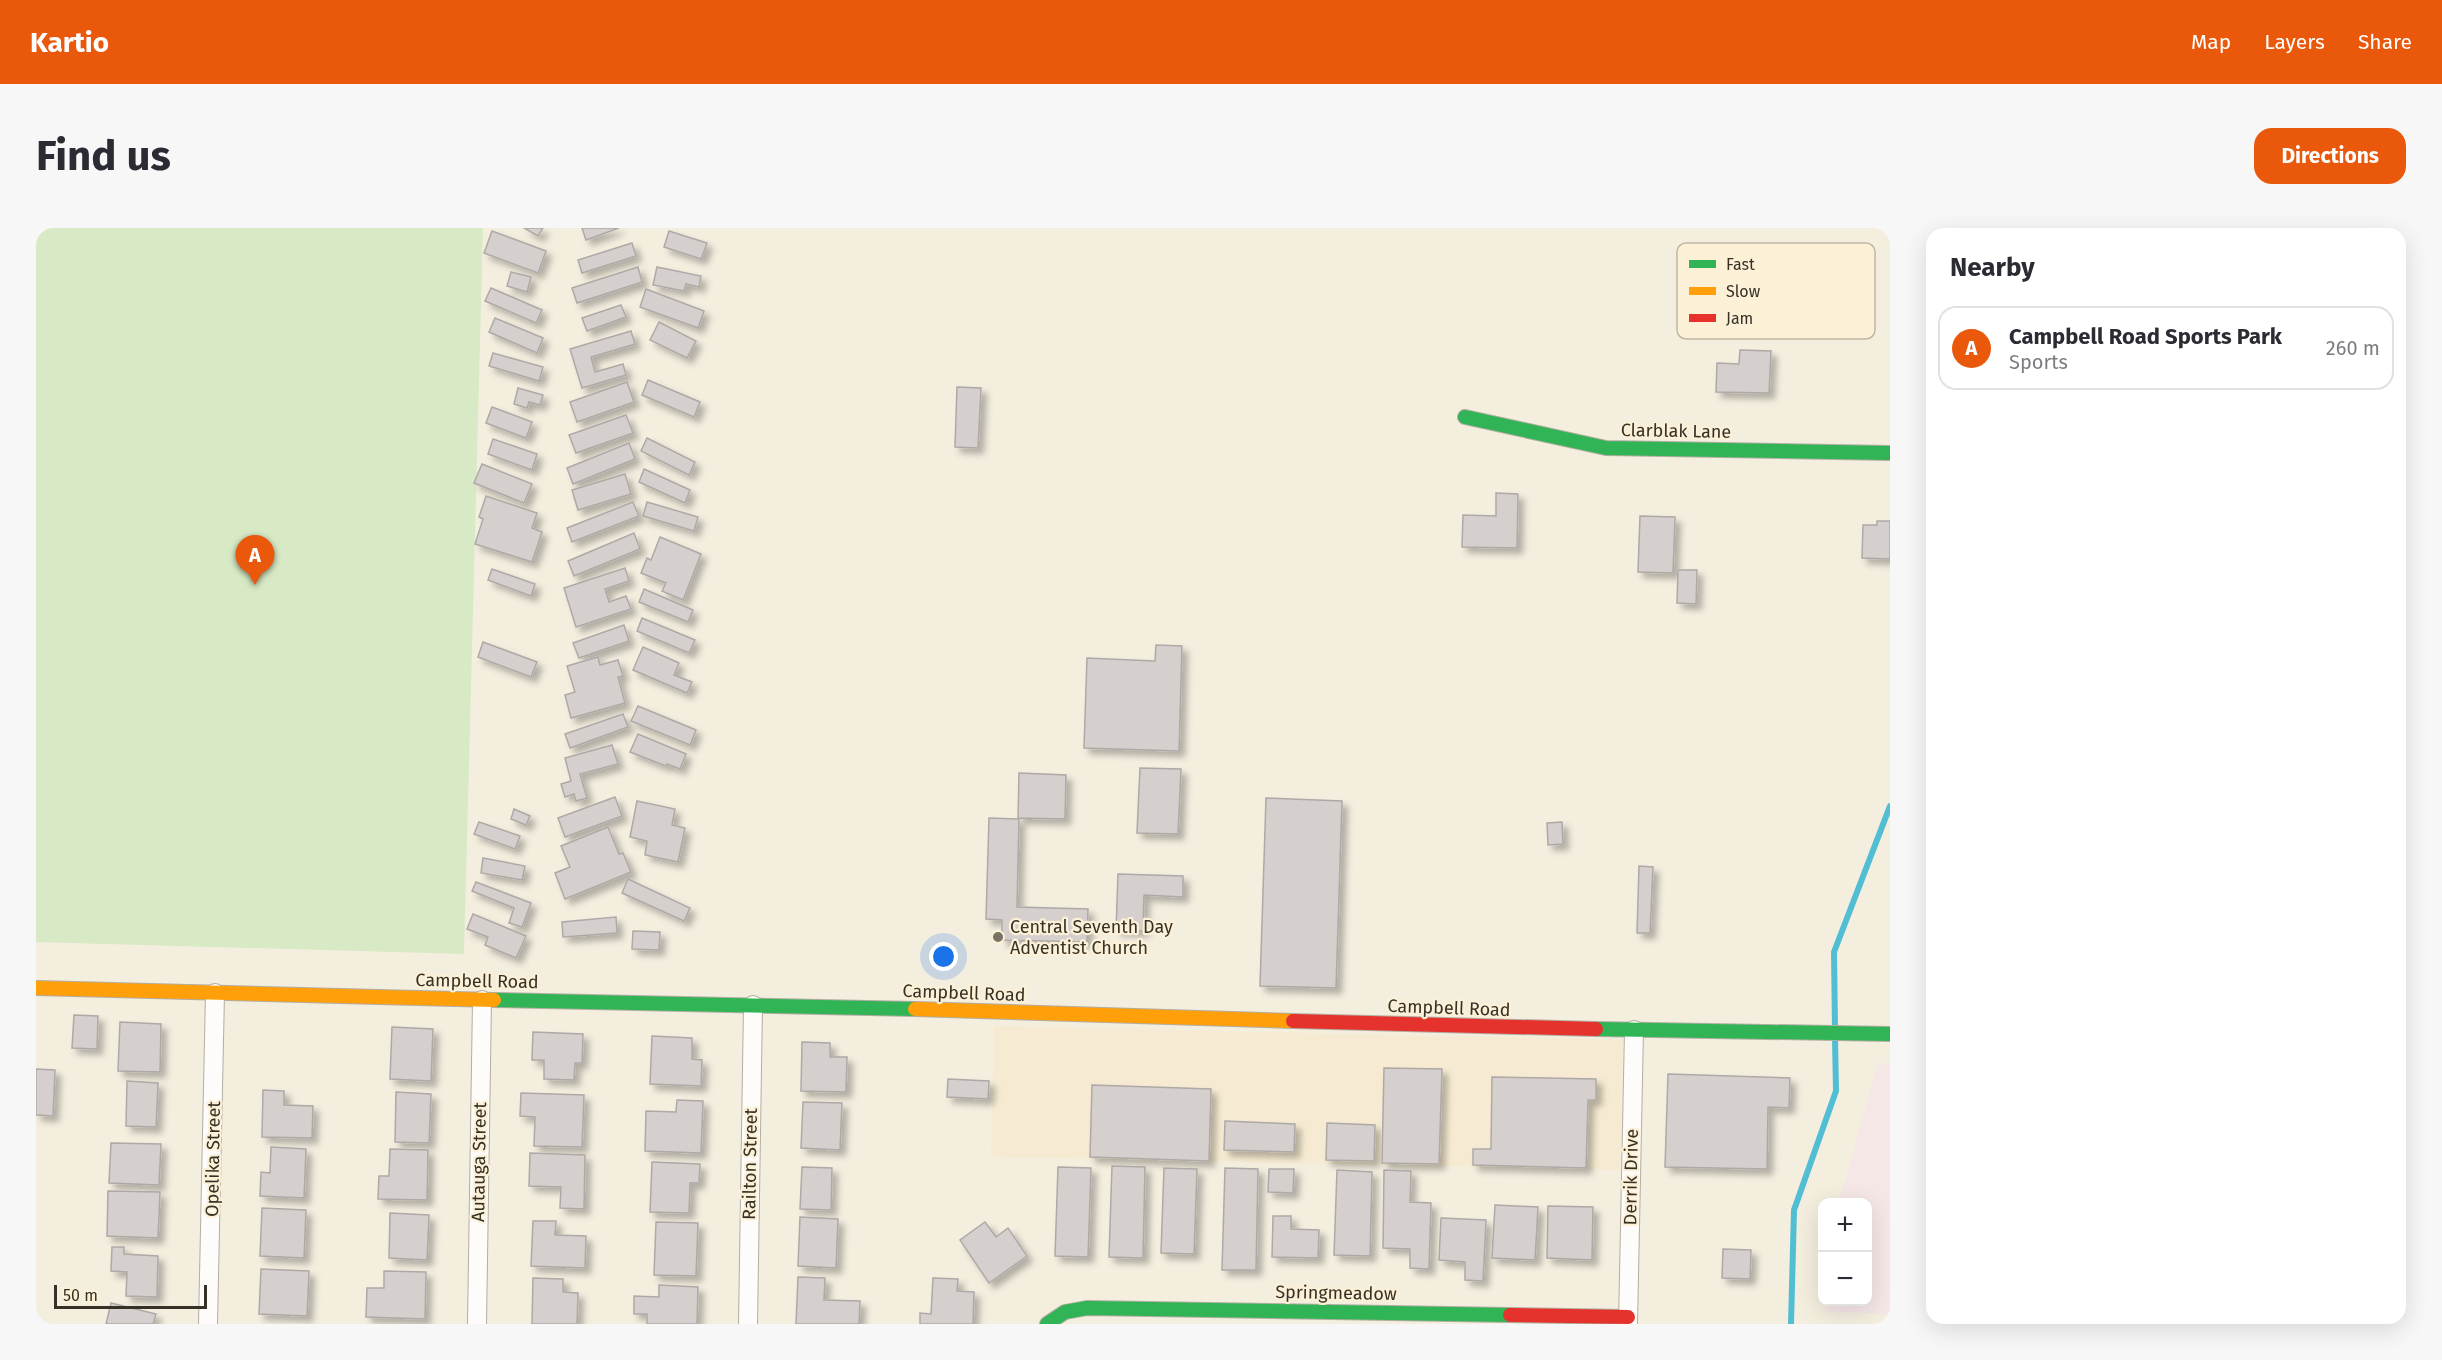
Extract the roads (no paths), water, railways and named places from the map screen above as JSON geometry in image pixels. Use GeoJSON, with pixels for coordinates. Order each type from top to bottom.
{"type":"FeatureCollection","features":[{"type":"Feature","properties":{"kind":"street","name":"Clarblak Lane"},"geometry":{"type":"LineString","coordinates":[[1465,417],[1606,448],[1890,453]]}},
{"type":"Feature","properties":{"kind":"street","name":"Campbell Road"},"geometry":{"type":"LineString","coordinates":[[36,988],[753,1005],[1634,1030],[1890,1034]]}},
{"type":"Feature","properties":{"kind":"street","name":"Opelika Street"},"geometry":{"type":"LineString","coordinates":[[208,1324],[215,993]]}},
{"type":"Feature","properties":{"kind":"street","name":"Autauga Street"},"geometry":{"type":"LineString","coordinates":[[477,1324],[482,1000]]}},
{"type":"Feature","properties":{"kind":"street","name":"Railton Street"},"geometry":{"type":"LineString","coordinates":[[748,1324],[753,1005]]}},
{"type":"Feature","properties":{"kind":"street","name":"Derrik Drive"},"geometry":{"type":"LineString","coordinates":[[1628,1321],[1634,1030]]}},
{"type":"Feature","properties":{"kind":"street","name":"Springmeadow"},"geometry":{"type":"LineString","coordinates":[[1048,1324],[1065,1312],[1087,1308],[1332,1317],[1628,1321]]}},
{"type":"Feature","properties":{"kind":"waterway"},"geometry":{"type":"LineString","coordinates":[[1835,1029],[1834,952],[1890,806]]}},
{"type":"Feature","properties":{"kind":"waterway"},"geometry":{"type":"LineString","coordinates":[[1791,1324],[1794,1210],[1836,1091],[1835,1039]]}},
{"type":"Feature","properties":{"kind":"place","name":"Campbell Road Sports Park"},"geometry":{"type":"Point","coordinates":[255,585]}},
{"type":"Feature","properties":{"kind":"place","name":"Central Seventh Day Adventist Church"},"geometry":{"type":"Point","coordinates":[998,937]}}]}
